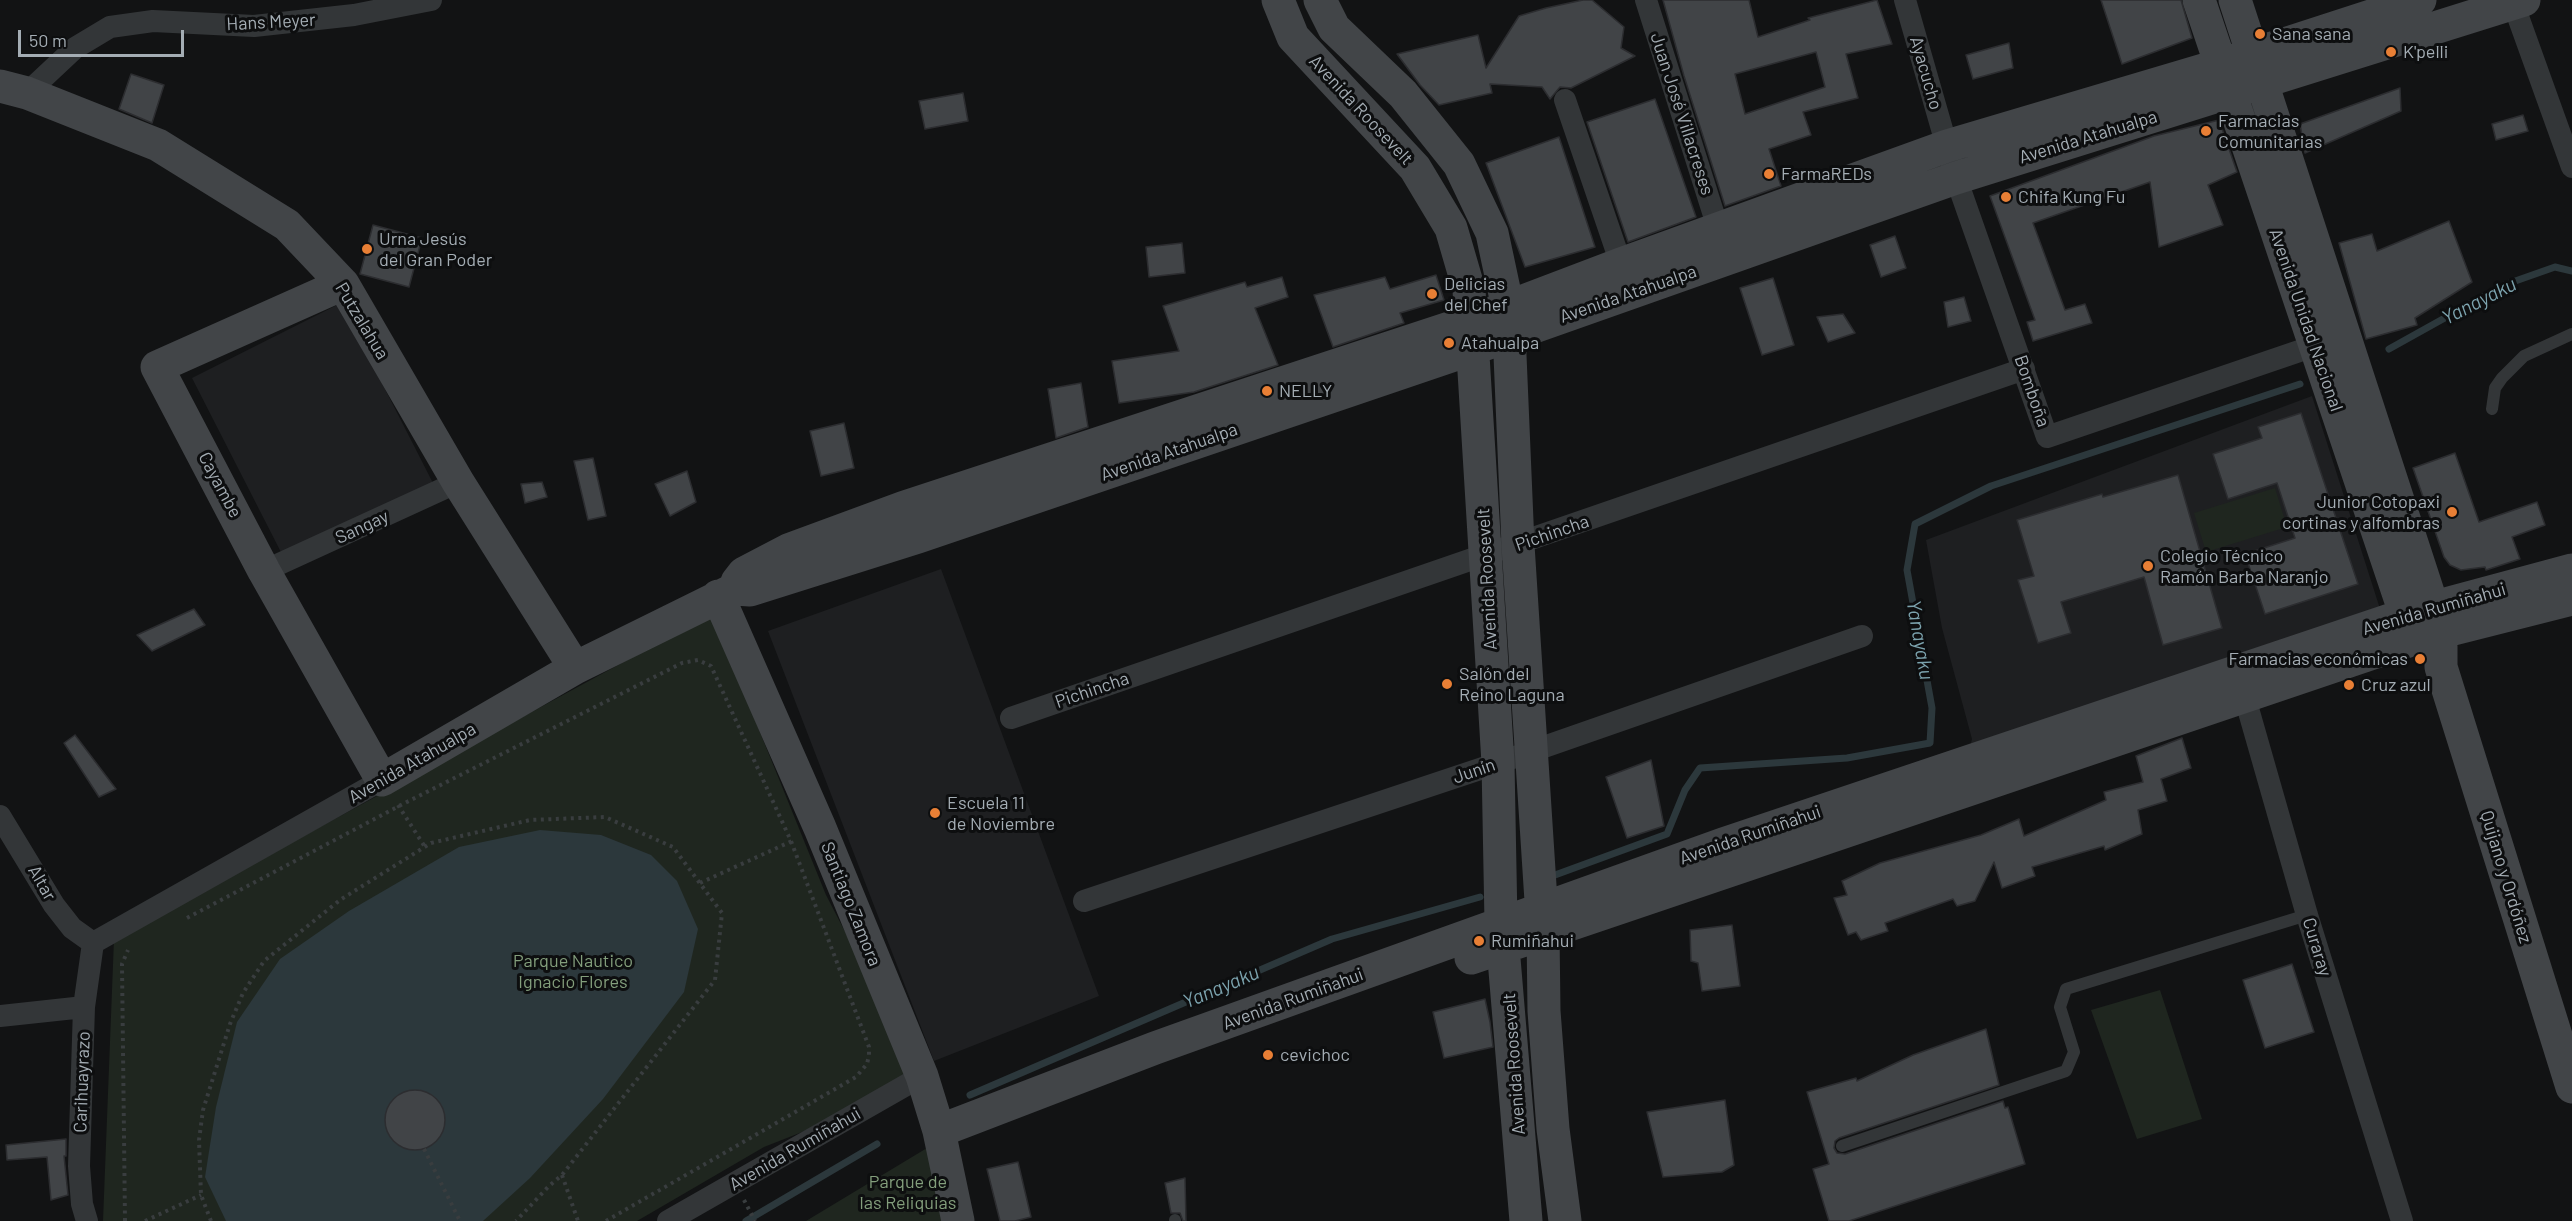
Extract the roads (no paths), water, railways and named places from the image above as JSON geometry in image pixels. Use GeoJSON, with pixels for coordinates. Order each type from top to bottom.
{"type":"FeatureCollection","features":[{"type":"Feature","properties":{"kind":"street","name":"Hans Meyer"},"geometry":{"type":"LineString","coordinates":[[13,90],[110,27],[153,21],[254,26],[354,15],[431,0]]}},
{"type":"Feature","properties":{"kind":"street","name":"Juan José Villacreses"},"geometry":{"type":"LineString","coordinates":[[1646,0],[1719,228]]}},
{"type":"Feature","properties":{"kind":"street","name":"Ayacucho"},"geometry":{"type":"LineString","coordinates":[[1905,0],[1947,146]]}},
{"type":"Feature","properties":{"kind":"street","name":"Avenida Unidad Nacional"},"geometry":{"type":"LineString","coordinates":[[2199,0],[2314,346],[2423,623]]}},
{"type":"Feature","properties":{"kind":"street","name":"Avenida Unidad Nacional"},"geometry":{"type":"LineString","coordinates":[[2235,0],[2258,69],[2423,623]]}},
{"type":"Feature","properties":{"kind":"street","name":"Avenida Atahualpa"},"geometry":{"type":"LineString","coordinates":[[2258,69],[2420,0]]}},
{"type":"Feature","properties":{"kind":"street"},"geometry":{"type":"LineString","coordinates":[[1281,8],[1323,1]]}},
{"type":"Feature","properties":{"kind":"street","name":"Avenida Roosevelt"},"geometry":{"type":"LineString","coordinates":[[1323,1],[1334,28],[1403,94],[1459,164],[1492,233],[1509,322],[1518,545],[1542,920],[1544,1011],[1563,1215]]}},
{"type":"Feature","properties":{"kind":"street","name":"Avenida Atahualpa"},"geometry":{"type":"LineString","coordinates":[[1509,322],[1621,264],[1947,146],[2225,79],[2516,1]]}},
{"type":"Feature","properties":{"kind":"street"},"geometry":{"type":"LineString","coordinates":[[2516,1],[2572,167]]}},
{"type":"Feature","properties":{"kind":"street","name":"Avenida Roosevelt"},"geometry":{"type":"LineString","coordinates":[[1281,8],[1293,37],[1415,168],[1451,228],[1468,290],[1498,763],[1503,935],[1521,1220]]}},
{"type":"Feature","properties":{"kind":"street","name":"Avenida Atahualpa"},"geometry":{"type":"LineString","coordinates":[[93,943],[391,793],[575,668],[726,593],[760,588],[918,537],[1509,322],[1956,178],[2225,79]]}},
{"type":"Feature","properties":{"kind":"street","name":"Putzalahua"},"geometry":{"type":"LineString","coordinates":[[13,90],[158,145],[288,225],[343,284],[458,482],[575,668]]}},
{"type":"Feature","properties":{"kind":"street"},"geometry":{"type":"LineString","coordinates":[[1565,100],[1621,264]]}},
{"type":"Feature","properties":{"kind":"street","name":"Bomboña"},"geometry":{"type":"LineString","coordinates":[[1947,146],[1956,178],[2048,437],[2314,346]]}},
{"type":"Feature","properties":{"kind":"street","name":"Cayambe"},"geometry":{"type":"LineString","coordinates":[[343,284],[158,367],[264,571],[391,793]]}},
{"type":"Feature","properties":{"kind":"street","name":"Pichincha"},"geometry":{"type":"LineString","coordinates":[[1011,718],[2024,369]]}},
{"type":"Feature","properties":{"kind":"street","name":"Sangay"},"geometry":{"type":"LineString","coordinates":[[264,571],[458,482]]}},
{"type":"Feature","properties":{"kind":"street","name":"Avenida Rumiñahui"},"geometry":{"type":"LineString","coordinates":[[940,1133],[1542,920],[1906,796],[2423,623],[2568,586]]}},
{"type":"Feature","properties":{"kind":"street","name":"Santiago Zamora"},"geometry":{"type":"LineString","coordinates":[[726,593],[805,835],[923,1080],[940,1133],[958,1221]]}},
{"type":"Feature","properties":{"kind":"street","name":"Quijano y Ordóñez"},"geometry":{"type":"LineString","coordinates":[[2423,623],[2441,667],[2572,1087]]}},
{"type":"Feature","properties":{"kind":"street","name":"Junín"},"geometry":{"type":"LineString","coordinates":[[1084,901],[1498,763],[1862,636]]}},
{"type":"Feature","properties":{"kind":"street","name":"Curaray"},"geometry":{"type":"LineString","coordinates":[[2241,684],[2307,915],[2402,1221]]}},
{"type":"Feature","properties":{"kind":"street","name":"Altar"},"geometry":{"type":"LineString","coordinates":[[0,816],[54,905],[72,928],[93,943]]}},
{"type":"Feature","properties":{"kind":"street"},"geometry":{"type":"LineString","coordinates":[[1500,856],[1537,850]]}},
{"type":"Feature","properties":{"kind":"street","name":"Carihuayrazo"},"geometry":{"type":"LineString","coordinates":[[87,1221],[82,1204],[79,1166],[84,1007],[93,943]]}},
{"type":"Feature","properties":{"kind":"street"},"geometry":{"type":"LineString","coordinates":[[0,1016],[84,1007]]}},
{"type":"Feature","properties":{"kind":"street","name":"Avenida Rumiñahui"},"geometry":{"type":"LineString","coordinates":[[668,1221],[923,1080]]}},
{"type":"Feature","properties":{"kind":"street"},"geometry":{"type":"LineString","coordinates":[[1521,1220],[1563,1215]]}},
{"type":"Feature","properties":{"kind":"lane"},"geometry":{"type":"LineString","coordinates":[[2492,409],[2495,388],[2524,356],[2572,334]]}},
{"type":"Feature","properties":{"kind":"lane"},"geometry":{"type":"LineString","coordinates":[[1842,1146],[2066,1071],[2074,1052],[2060,1007],[2066,989],[2307,915]]}},
{"type":"Feature","properties":{"kind":"waterway","name":"Yanayaku"},"geometry":{"type":"LineString","coordinates":[[2389,349],[2504,285],[2555,267],[2572,271]]}},
{"type":"Feature","properties":{"kind":"waterway","name":"Yanayaku"},"geometry":{"type":"LineString","coordinates":[[1555,875],[1667,834],[1685,790],[1700,768],[1847,758],[1930,743],[1932,708],[1907,570],[1915,524],[1991,486],[2300,384]]}},
{"type":"Feature","properties":{"kind":"waterway","name":"Yanayaku"},"geometry":{"type":"LineString","coordinates":[[970,1095],[1332,939],[1480,897]]}},
{"type":"Feature","properties":{"kind":"waterway","name":"Yanayaku"},"geometry":{"type":"LineString","coordinates":[[746,1221],[877,1144]]}},
{"type":"Feature","properties":{"kind":"place","name":"Sana sana"},"geometry":{"type":"Point","coordinates":[2260,34]}},
{"type":"Feature","properties":{"kind":"place","name":"K'pelli"},"geometry":{"type":"Point","coordinates":[2391,52]}},
{"type":"Feature","properties":{"kind":"place","name":"Farmacias Comunitarias"},"geometry":{"type":"Point","coordinates":[2206,131]}},
{"type":"Feature","properties":{"kind":"place","name":"FarmaREDs"},"geometry":{"type":"Point","coordinates":[1769,174]}},
{"type":"Feature","properties":{"kind":"place","name":"Chifa Kung Fu"},"geometry":{"type":"Point","coordinates":[2006,197]}},
{"type":"Feature","properties":{"kind":"place","name":"Urna Jesús del Gran Poder"},"geometry":{"type":"Point","coordinates":[367,249]}},
{"type":"Feature","properties":{"kind":"place","name":"Delicias del Chef"},"geometry":{"type":"Point","coordinates":[1432,294]}},
{"type":"Feature","properties":{"kind":"place","name":"Atahualpa"},"geometry":{"type":"Point","coordinates":[1449,343]}},
{"type":"Feature","properties":{"kind":"place","name":"NELLY"},"geometry":{"type":"Point","coordinates":[1267,391]}},
{"type":"Feature","properties":{"kind":"place","name":"Junior Cotopaxi cortinas y alfombras"},"geometry":{"type":"Point","coordinates":[2452,512]}},
{"type":"Feature","properties":{"kind":"place","name":"Colegio Técnico Ramón Barba Naranjo"},"geometry":{"type":"Point","coordinates":[2148,566]}},
{"type":"Feature","properties":{"kind":"place","name":"Farmacias económicas"},"geometry":{"type":"Point","coordinates":[2420,659]}},
{"type":"Feature","properties":{"kind":"place","name":"Salón del Reino Laguna"},"geometry":{"type":"Point","coordinates":[1447,684]}},
{"type":"Feature","properties":{"kind":"place","name":"Cruz azul"},"geometry":{"type":"Point","coordinates":[2349,685]}},
{"type":"Feature","properties":{"kind":"place","name":"Escuela 11 de Noviembre"},"geometry":{"type":"Point","coordinates":[935,813]}},
{"type":"Feature","properties":{"kind":"place","name":"Rumiñahui"},"geometry":{"type":"Point","coordinates":[1479,941]}},
{"type":"Feature","properties":{"kind":"place","name":"cevichoc"},"geometry":{"type":"Point","coordinates":[1268,1055]}},
{"type":"Feature","properties":{"kind":"park label","name":"Parque Nautico Ignacio Flores"},"geometry":{"type":"Point","coordinates":[573,971]}},
{"type":"Feature","properties":{"kind":"park label","name":"Parque de las Reliquias"},"geometry":{"type":"Point","coordinates":[908,1192]}}]}
